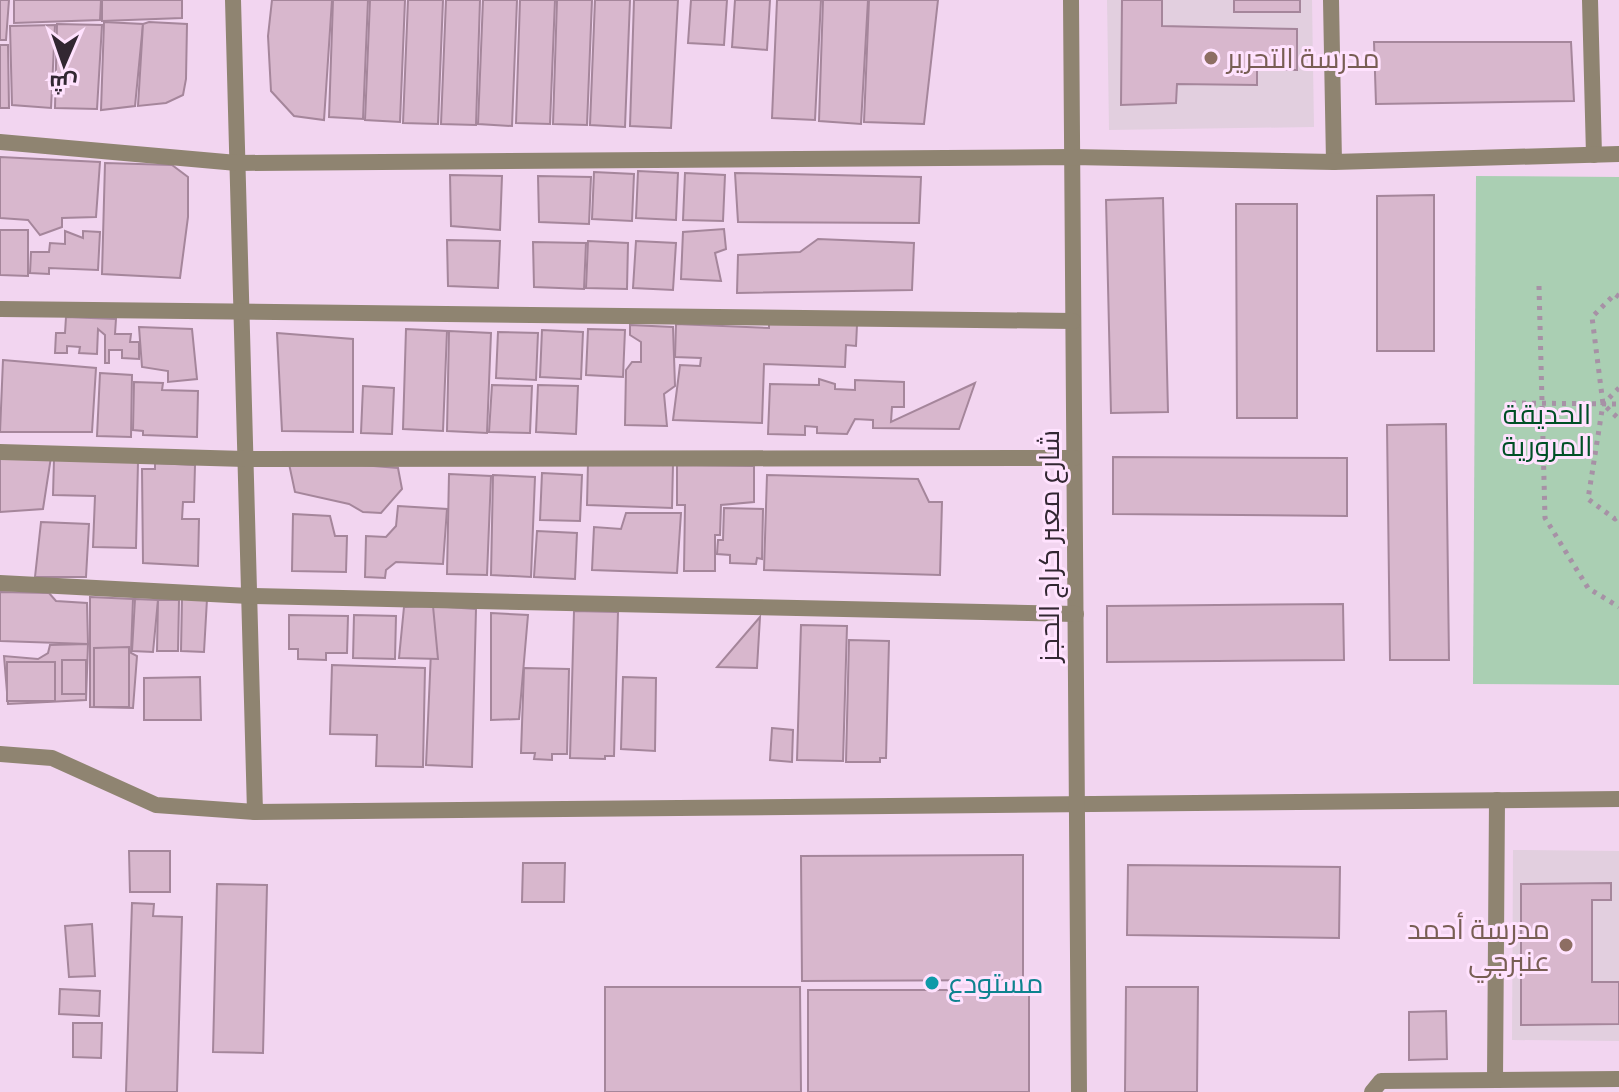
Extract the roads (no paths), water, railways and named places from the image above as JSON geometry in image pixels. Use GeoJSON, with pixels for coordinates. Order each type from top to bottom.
{"type":"FeatureCollection","features":[{"type":"Feature","properties":{"kind":"street"},"geometry":{"type":"LineString","coordinates":[[233,0],[255,812]]}},
{"type":"Feature","properties":{"kind":"street","name":"شارع معبر كراج الحجز"},"geometry":{"type":"LineString","coordinates":[[1071,0],[1079,1092]]}},
{"type":"Feature","properties":{"kind":"street"},"geometry":{"type":"LineString","coordinates":[[1331,0],[1334,162]]}},
{"type":"Feature","properties":{"kind":"street"},"geometry":{"type":"LineString","coordinates":[[1590,0],[1594,155]]}},
{"type":"Feature","properties":{"kind":"street"},"geometry":{"type":"LineString","coordinates":[[0,142],[237,163],[1072,157],[1334,162],[1619,154]]}},
{"type":"Feature","properties":{"kind":"street"},"geometry":{"type":"LineString","coordinates":[[0,309],[1073,321]]}},
{"type":"Feature","properties":{"kind":"street"},"geometry":{"type":"LineString","coordinates":[[0,452],[245,459],[1074,458]]}},
{"type":"Feature","properties":{"kind":"street"},"geometry":{"type":"LineString","coordinates":[[0,583],[249,596],[1076,614]]}},
{"type":"Feature","properties":{"kind":"street"},"geometry":{"type":"LineString","coordinates":[[0,754],[52,758],[156,805],[255,812],[1619,799]]}},
{"type":"Feature","properties":{"kind":"street"},"geometry":{"type":"LineString","coordinates":[[1495,1079],[1497,800]]}},
{"type":"Feature","properties":{"kind":"street"},"geometry":{"type":"LineString","coordinates":[[1372,1092],[1381,1081],[1619,1079]]}},
{"type":"Feature","properties":{"kind":"place","name":"مدرسة التحرير"},"geometry":{"type":"Point","coordinates":[1211,58]}},
{"type":"Feature","properties":{"kind":"place","name":"مدرسة أحمد عنبرجي"},"geometry":{"type":"Point","coordinates":[1566,945]}},
{"type":"Feature","properties":{"kind":"place","name":"مستودع"},"geometry":{"type":"Point","coordinates":[932,983]}},
{"type":"Feature","properties":{"kind":"park label","name":"الحديقة المرورية"},"geometry":{"type":"Point","coordinates":[1547,430]}}]}
